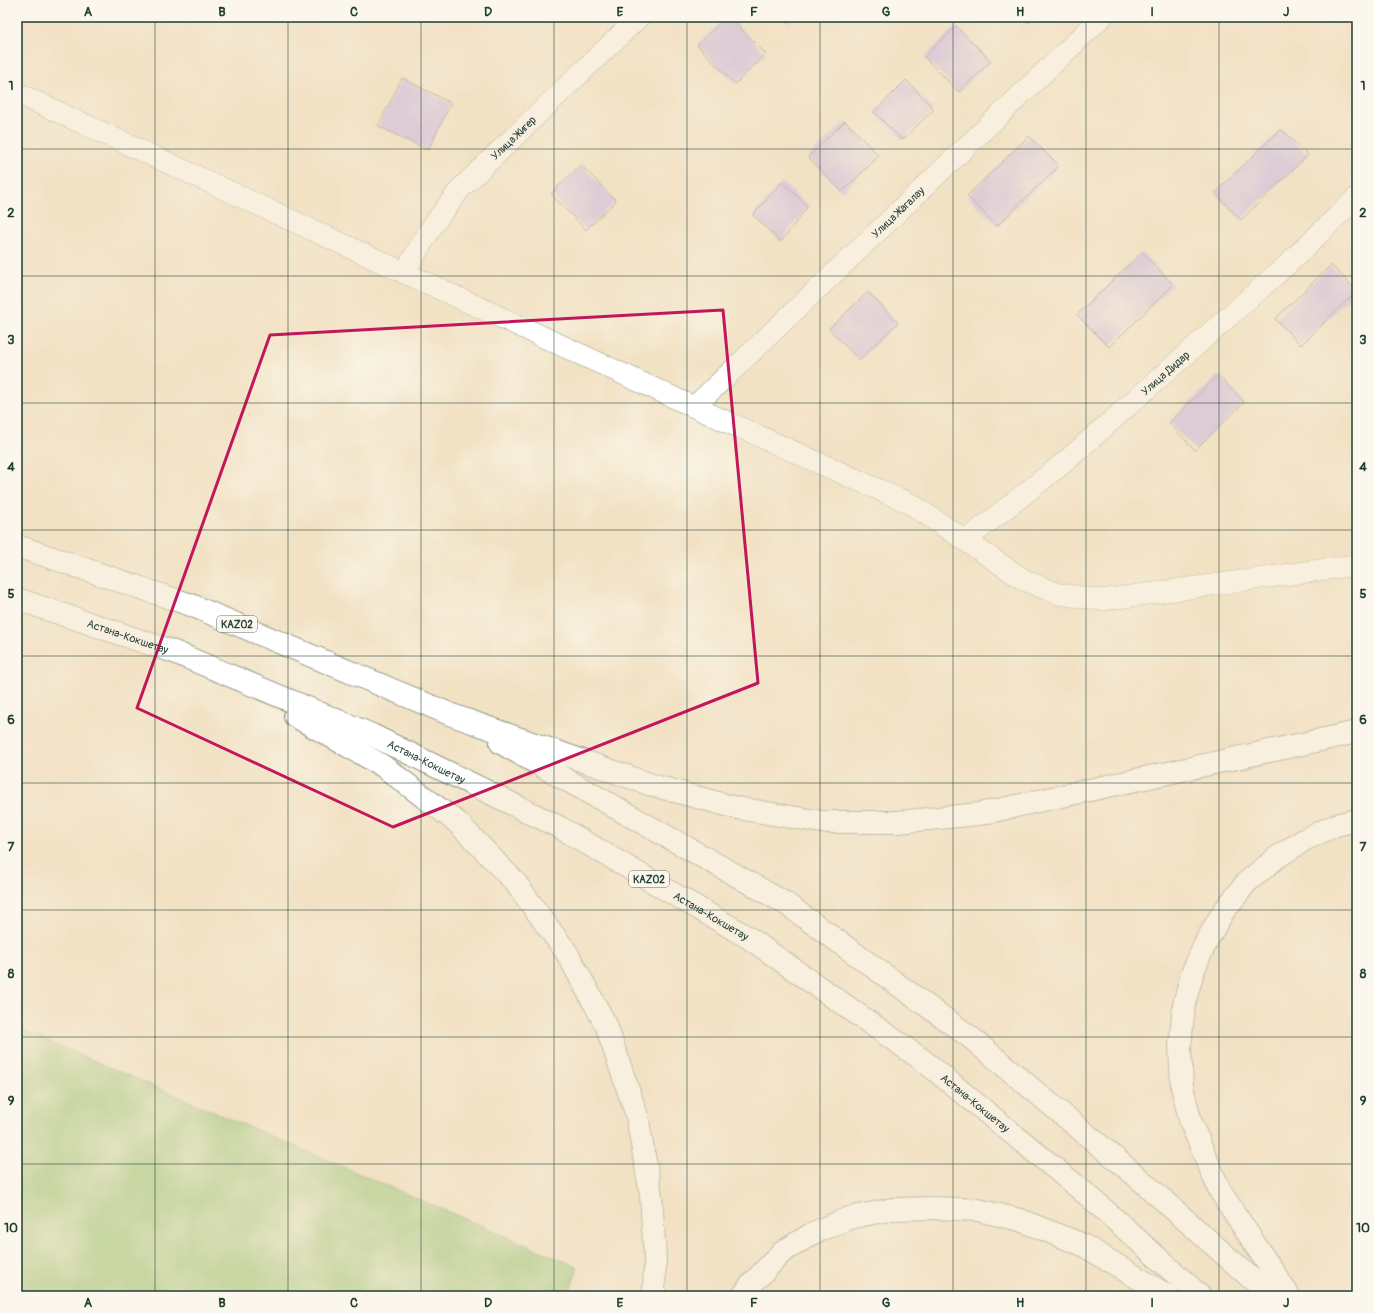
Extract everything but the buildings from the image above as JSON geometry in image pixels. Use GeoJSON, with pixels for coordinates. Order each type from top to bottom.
{"type":"FeatureCollection","features":[{"type":"Feature","properties":{"kind":"highway","name":"KАZ02"},"geometry":{"type":"LineString","coordinates":[[17,546],[191,605],[452,715],[785,904],[970,1037],[1135,1175],[1271,1296]]}},
{"type":"Feature","properties":{"kind":"highway","name":"Астана-Кокшетау"},"geometry":{"type":"LineString","coordinates":[[17,599],[174,652],[372,735],[559,827],[749,938],[924,1061],[1091,1198],[1200,1296]]}},
{"type":"Feature","properties":{"kind":"highway"},"geometry":{"type":"LineString","coordinates":[[174,652],[308,722],[383,766],[458,823],[515,882],[567,953],[606,1026],[637,1116],[651,1195],[654,1296]]}},
{"type":"Feature","properties":{"kind":"highway"},"geometry":{"type":"LineString","coordinates":[[452,715],[652,785],[737,808],[822,822],[898,822],[979,814],[1357,732]]}},
{"type":"Feature","properties":{"kind":"highway"},"geometry":{"type":"LineString","coordinates":[[1289,1296],[1220,1191],[1191,1123],[1182,1087],[1180,1047],[1184,1004],[1193,971],[1207,940],[1223,912],[1247,882],[1276,858],[1304,840],[1336,825],[1357,820]]}},
{"type":"Feature","properties":{"kind":"highway"},"geometry":{"type":"LineString","coordinates":[[743,1296],[750,1286],[781,1253],[813,1233],[849,1218],[893,1209],[935,1208],[978,1210],[1020,1220],[1083,1245],[1168,1296]]}},
{"type":"Feature","properties":{"kind":"street","name":"Улица Жигер"},"geometry":{"type":"LineString","coordinates":[[404,273],[433,226],[461,188],[639,17]]}},
{"type":"Feature","properties":{"kind":"street","name":"Улица Жагалау"},"geometry":{"type":"LineString","coordinates":[[694,407],[1102,17]]}},
{"type":"Feature","properties":{"kind":"street"},"geometry":{"type":"LineString","coordinates":[[17,94],[694,407],[911,504],[1024,580],[1058,594],[1102,600],[1357,565]]}},
{"type":"Feature","properties":{"kind":"street","name":"Улица Дидар"},"geometry":{"type":"LineString","coordinates":[[966,540],[1066,461],[1289,263],[1357,197]]}},
{"type":"Feature","properties":{"kind":"highlighted area"},"geometry":{"type":"Polygon","coordinates":[[[723,310],[758,683],[393,827],[137,708],[270,335],[723,310]]]}},
{"type":"Feature","properties":{"kind":"green space"},"geometry":{"type":"Polygon","coordinates":[[[17,1028],[578,1267],[568,1296],[17,1296],[17,1028]]]}}]}
